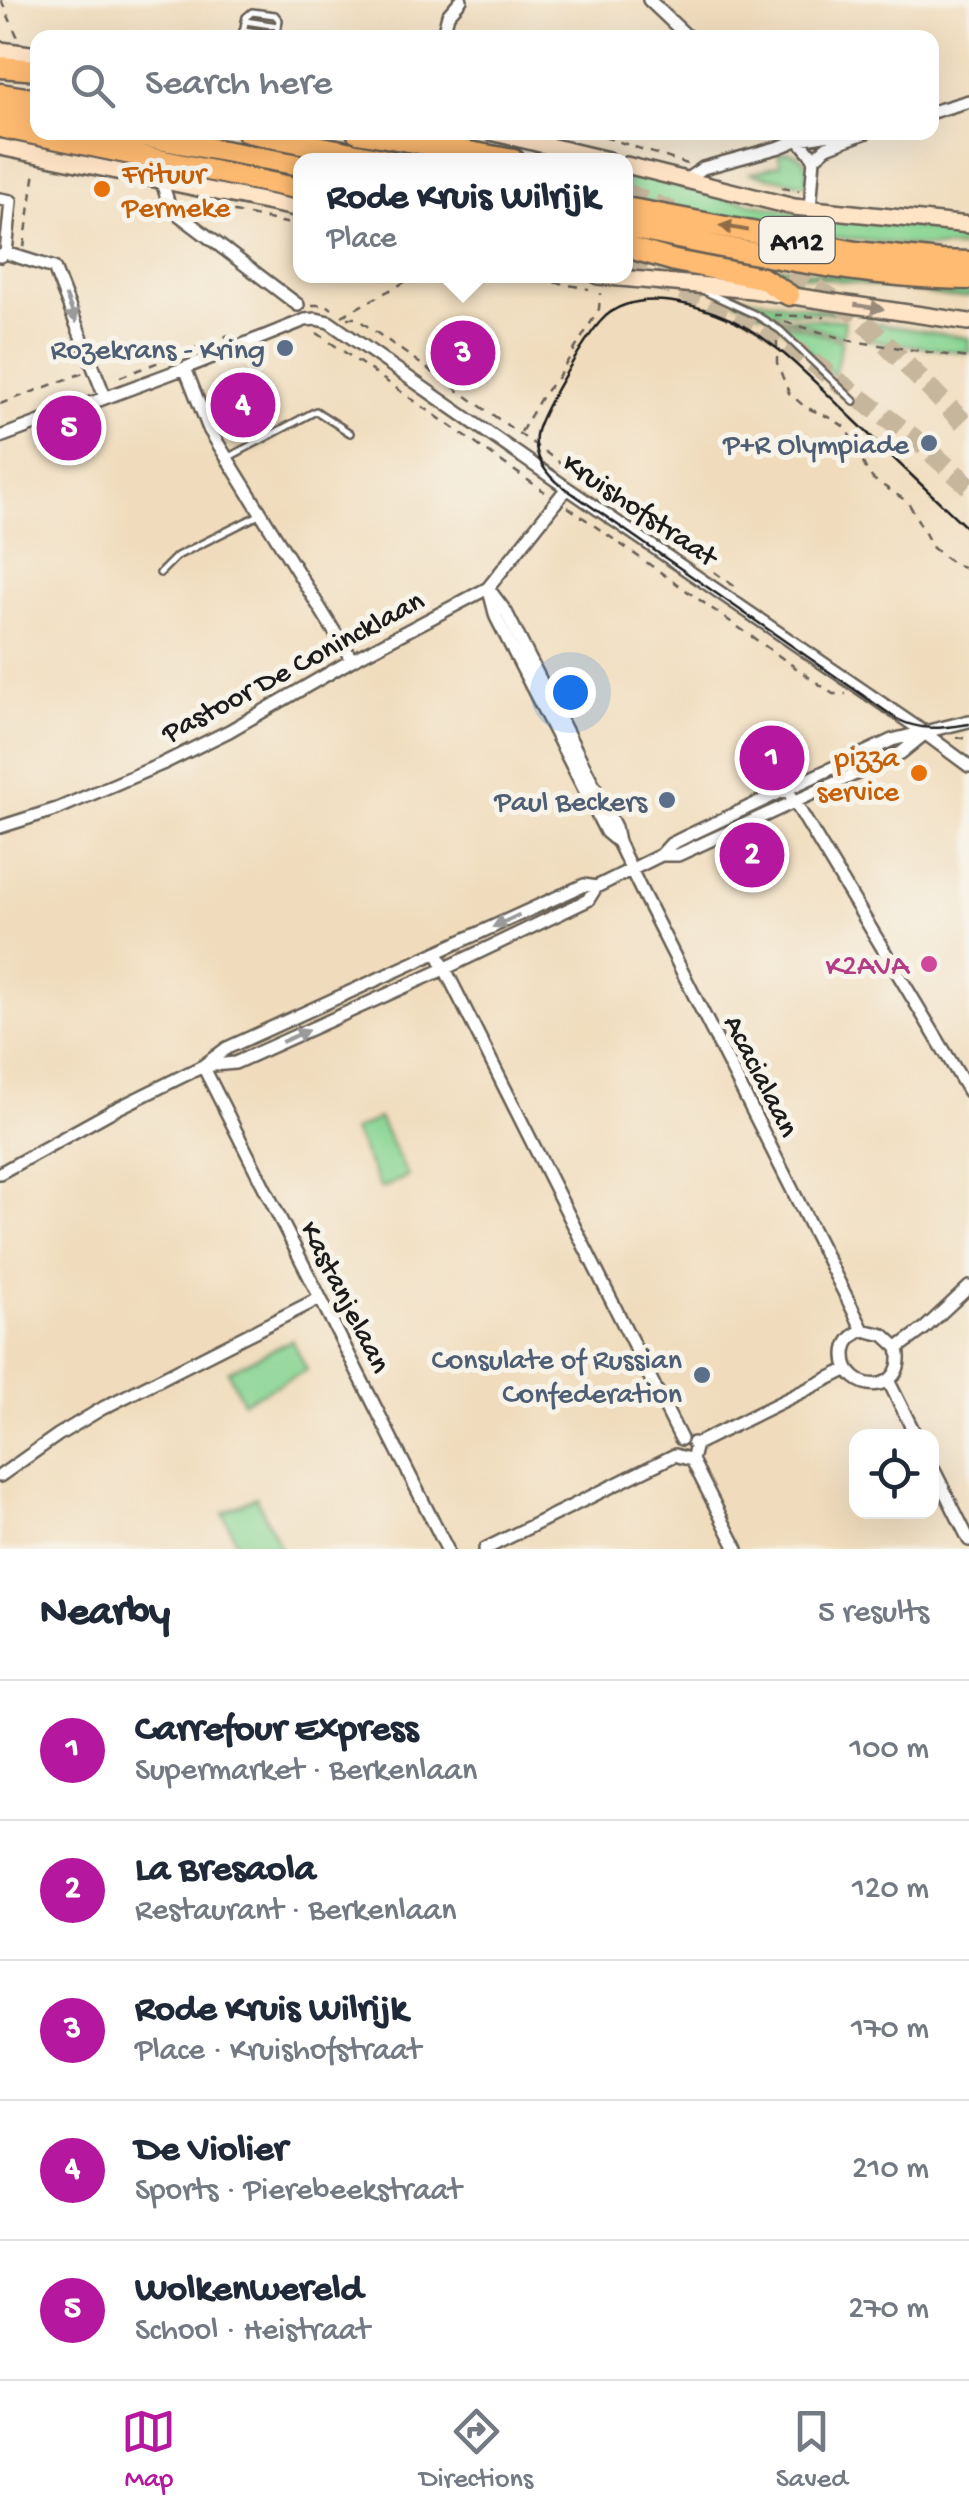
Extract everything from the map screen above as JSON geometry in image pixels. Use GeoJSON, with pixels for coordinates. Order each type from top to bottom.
{"type":"FeatureCollection","features":[{"type":"Feature","properties":{"kind":"highway"},"geometry":{"type":"LineString","coordinates":[[0,67],[30,69]]}},
{"type":"Feature","properties":{"kind":"highway"},"geometry":{"type":"LineString","coordinates":[[0,82],[30,85]]}},
{"type":"Feature","properties":{"kind":"highway"},"geometry":{"type":"LineString","coordinates":[[0,94],[30,99]]}},
{"type":"Feature","properties":{"kind":"highway"},"geometry":{"type":"LineString","coordinates":[[0,112],[30,117]]}},
{"type":"Feature","properties":{"kind":"highway"},"geometry":{"type":"LineString","coordinates":[[0,126],[30,132]]}},
{"type":"Feature","properties":{"kind":"highway"},"geometry":{"type":"LineString","coordinates":[[67,140],[293,188]]}},
{"type":"Feature","properties":{"kind":"highway"},"geometry":{"type":"LineString","coordinates":[[164,140],[293,164]]}},
{"type":"Feature","properties":{"kind":"highway"},"geometry":{"type":"LineString","coordinates":[[287,140],[352,153]]}},
{"type":"Feature","properties":{"kind":"highway"},"geometry":{"type":"LineString","coordinates":[[402,140],[475,153]]}},
{"type":"Feature","properties":{"kind":"highway","name":"A112"},"geometry":{"type":"LineString","coordinates":[[633,209],[856,252],[969,262]]}},
{"type":"Feature","properties":{"kind":"highway","name":"A112"},"geometry":{"type":"LineString","coordinates":[[633,228],[847,268],[969,279]]}},
{"type":"Feature","properties":{"kind":"highway"},"geometry":{"type":"LineString","coordinates":[[633,249],[762,278],[790,295]]}},
{"type":"Feature","properties":{"kind":"main road"},"geometry":{"type":"LineString","coordinates":[[0,50],[30,54]]}},
{"type":"Feature","properties":{"kind":"main road"},"geometry":{"type":"LineString","coordinates":[[524,140],[578,153]]}},
{"type":"Feature","properties":{"kind":"main road"},"geometry":{"type":"LineString","coordinates":[[0,147],[293,208]]}},
{"type":"Feature","properties":{"kind":"main road"},"geometry":{"type":"LineString","coordinates":[[633,167],[810,209],[969,225]]}},
{"type":"Feature","properties":{"kind":"main road"},"geometry":{"type":"LineString","coordinates":[[633,282],[790,295],[969,322]]}},
{"type":"Feature","properties":{"kind":"street"},"geometry":{"type":"LineString","coordinates":[[649,0],[681,30]]}},
{"type":"Feature","properties":{"kind":"street"},"geometry":{"type":"LineString","coordinates":[[444,30],[458,1]]}},
{"type":"Feature","properties":{"kind":"street"},"geometry":{"type":"LineString","coordinates":[[939,110],[969,101]]}},
{"type":"Feature","properties":{"kind":"street"},"geometry":{"type":"LineString","coordinates":[[684,180],[703,168],[780,148],[791,140]]}},
{"type":"Feature","properties":{"kind":"street"},"geometry":{"type":"LineString","coordinates":[[799,140],[814,158],[810,209]]}},
{"type":"Feature","properties":{"kind":"street"},"geometry":{"type":"LineString","coordinates":[[814,158],[827,147],[846,140]]}},
{"type":"Feature","properties":{"kind":"street"},"geometry":{"type":"LineString","coordinates":[[162,180],[170,208],[298,304]]}},
{"type":"Feature","properties":{"kind":"street"},"geometry":{"type":"LineString","coordinates":[[0,199],[12,201],[3,254],[54,268],[105,398]]}},
{"type":"Feature","properties":{"kind":"street"},"geometry":{"type":"LineString","coordinates":[[2,432],[105,398],[305,320],[335,319]]}},
{"type":"Feature","properties":{"kind":"street","name":"Kruishofstraat"},"geometry":{"type":"LineString","coordinates":[[335,319],[567,488],[969,766]]}},
{"type":"Feature","properties":{"kind":"street"},"geometry":{"type":"LineString","coordinates":[[185,368],[209,429],[352,660]]}},
{"type":"Feature","properties":{"kind":"street","name":"Pastoor De Conincklaan"},"geometry":{"type":"LineString","coordinates":[[0,827],[57,808],[230,731],[488,588],[567,488]]}},
{"type":"Feature","properties":{"kind":"street","name":"Acacialaan"},"geometry":{"type":"LineString","coordinates":[[488,588],[506,612],[615,827],[631,870],[863,1330]]}},
{"type":"Feature","properties":{"kind":"street"},"geometry":{"type":"LineString","coordinates":[[0,1173],[203,1066],[227,1048],[584,886],[596,887],[661,855],[671,844],[790,795],[892,740],[969,721]]}},
{"type":"Feature","properties":{"kind":"street"},"geometry":{"type":"LineString","coordinates":[[790,795],[969,1092]]}},
{"type":"Feature","properties":{"kind":"street"},"geometry":{"type":"LineString","coordinates":[[203,1066],[235,1063],[444,969],[588,900],[596,887]]}},
{"type":"Feature","properties":{"kind":"street"},"geometry":{"type":"LineString","coordinates":[[436,953],[681,1439],[696,1444],[848,1369]]}},
{"type":"Feature","properties":{"kind":"street","name":"Kastanjelaan"},"geometry":{"type":"LineString","coordinates":[[203,1066],[447,1549]]}},
{"type":"Feature","properties":{"kind":"street"},"geometry":{"type":"LineString","coordinates":[[898,1348],[969,1287]]}},
{"type":"Feature","properties":{"kind":"street"},"geometry":{"type":"LineString","coordinates":[[0,1476],[103,1408],[320,1298]]}},
{"type":"Feature","properties":{"kind":"street"},"geometry":{"type":"LineString","coordinates":[[863,1330],[884,1334],[898,1348],[898,1368],[889,1382],[863,1382],[848,1369],[846,1346],[863,1330]]}},
{"type":"Feature","properties":{"kind":"street"},"geometry":{"type":"LineString","coordinates":[[889,1382],[912,1429]]}},
{"type":"Feature","properties":{"kind":"street"},"geometry":{"type":"LineString","coordinates":[[486,1549],[675,1454],[681,1439]]}},
{"type":"Feature","properties":{"kind":"street"},"geometry":{"type":"LineString","coordinates":[[696,1444],[692,1460],[737,1549]]}},
{"type":"Feature","properties":{"kind":"street"},"geometry":{"type":"LineString","coordinates":[[675,1454],[692,1460]]}},
{"type":"Feature","properties":{"kind":"street"},"geometry":{"type":"LineString","coordinates":[[939,1480],[969,1540]]}},
{"type":"Feature","properties":{"kind":"lane"},"geometry":{"type":"LineString","coordinates":[[244,30],[252,12],[275,15],[279,20],[278,30]]}},
{"type":"Feature","properties":{"kind":"lane"},"geometry":{"type":"LineString","coordinates":[[690,286],[780,330],[854,402]]}},
{"type":"Feature","properties":{"kind":"lane"},"geometry":{"type":"LineString","coordinates":[[227,458],[316,411],[350,433]]}},
{"type":"Feature","properties":{"kind":"lane"},"geometry":{"type":"LineString","coordinates":[[160,574],[177,556],[262,513]]}},
{"type":"Feature","properties":{"kind":"path"},"geometry":{"type":"LineString","coordinates":[[1,0],[20,41]]}},
{"type":"Feature","properties":{"kind":"path"},"geometry":{"type":"LineString","coordinates":[[614,140],[703,168]]}},
{"type":"Feature","properties":{"kind":"path"},"geometry":{"type":"LineString","coordinates":[[22,258],[36,166]]}},
{"type":"Feature","properties":{"kind":"path"},"geometry":{"type":"LineString","coordinates":[[335,319],[403,283]]}},
{"type":"Feature","properties":{"kind":"path"},"geometry":{"type":"LineString","coordinates":[[520,435],[599,309],[600,283]]}},
{"type":"Feature","properties":{"kind":"path"},"geometry":{"type":"LineString","coordinates":[[335,319],[356,318],[738,588]]}},
{"type":"Feature","properties":{"kind":"path"},"geometry":{"type":"LineString","coordinates":[[768,323],[794,323],[852,342],[969,358]]}},
{"type":"Feature","properties":{"kind":"path"},"geometry":{"type":"LineString","coordinates":[[312,330],[833,694],[850,694]]}},
{"type":"Feature","properties":{"kind":"path"},"geometry":{"type":"LineString","coordinates":[[780,330],[776,363],[789,393],[805,407],[846,428],[867,471],[908,502],[933,548],[954,564],[969,569]]}},
{"type":"Feature","properties":{"kind":"path"},"geometry":{"type":"LineString","coordinates":[[240,346],[272,432]]}},
{"type":"Feature","properties":{"kind":"path"},"geometry":{"type":"LineString","coordinates":[[0,404],[94,369]]}},
{"type":"Feature","properties":{"kind":"green space"},"geometry":{"type":"Polygon","coordinates":[[[778,154],[802,158],[806,185],[751,173],[781,164],[778,154]]]}},
{"type":"Feature","properties":{"kind":"green space"},"geometry":{"type":"Polygon","coordinates":[[[633,174],[812,216],[969,232],[969,248],[813,235],[633,199],[633,174]]]}},
{"type":"Feature","properties":{"kind":"green space"},"geometry":{"type":"Polygon","coordinates":[[[652,246],[824,274],[969,287],[969,297],[728,264],[652,246]]]}},
{"type":"Feature","properties":{"kind":"green space"},"geometry":{"type":"Polygon","coordinates":[[[729,295],[835,311],[835,313],[759,312],[729,295]]]}},
{"type":"Feature","properties":{"kind":"green space"},"geometry":{"type":"Polygon","coordinates":[[[776,318],[845,320],[843,337],[798,322],[776,318]]]}},
{"type":"Feature","properties":{"kind":"green space"},"geometry":{"type":"Polygon","coordinates":[[[774,322],[842,341],[834,376],[805,346],[774,322]]]}},
{"type":"Feature","properties":{"kind":"green space"},"geometry":{"type":"Polygon","coordinates":[[[871,323],[969,338],[969,353],[869,340],[871,323]]]}},
{"type":"Feature","properties":{"kind":"green space"},"geometry":{"type":"Polygon","coordinates":[[[246,376],[265,426],[239,435],[220,385],[246,376]]]}},
{"type":"Feature","properties":{"kind":"green space"},"geometry":{"type":"Polygon","coordinates":[[[379,1118],[408,1176],[381,1189],[353,1131],[379,1118]]]}},
{"type":"Feature","properties":{"kind":"green space"},"geometry":{"type":"Polygon","coordinates":[[[292,1340],[307,1370],[243,1402],[228,1371],[292,1340]]]}},
{"type":"Feature","properties":{"kind":"green space"},"geometry":{"type":"Polygon","coordinates":[[[256,1497],[281,1549],[240,1549],[223,1513],[256,1497]]]}},
{"type":"Feature","properties":{"kind":"tunnel"},"geometry":{"type":"LineString","coordinates":[[633,196],[676,213]]}},
{"type":"Feature","properties":{"kind":"tunnel"},"geometry":{"type":"LineString","coordinates":[[765,256],[855,313],[969,428]]}},
{"type":"Feature","properties":{"kind":"tunnel"},"geometry":{"type":"LineString","coordinates":[[633,271],[734,311],[797,351],[919,442],[969,486]]}},
{"type":"Feature","properties":{"kind":"tram line"},"geometry":{"type":"LineString","coordinates":[[969,530],[772,345],[735,322],[682,303],[636,302],[605,317],[564,377],[536,435],[540,461],[556,482],[897,719],[924,727],[969,724]]}},
{"type":"Feature","properties":{"kind":"place","name":"Frituur Permeke"},"geometry":{"type":"Point","coordinates":[102,189]}},
{"type":"Feature","properties":{"kind":"place","name":"Rozekrans - Kring"},"geometry":{"type":"Point","coordinates":[285,348]}},
{"type":"Feature","properties":{"kind":"place","name":"Rode Kruis Wilrijk"},"geometry":{"type":"Point","coordinates":[463,353]}},
{"type":"Feature","properties":{"kind":"place","name":"De Violier"},"geometry":{"type":"Point","coordinates":[243,405]}},
{"type":"Feature","properties":{"kind":"place","name":"Wolkenwereld"},"geometry":{"type":"Point","coordinates":[69,428]}},
{"type":"Feature","properties":{"kind":"place","name":"P+R Olympiade"},"geometry":{"type":"Point","coordinates":[929,443]}},
{"type":"Feature","properties":{"kind":"place","name":"Carrefour Express"},"geometry":{"type":"Point","coordinates":[772,758]}},
{"type":"Feature","properties":{"kind":"place","name":"pizza service"},"geometry":{"type":"Point","coordinates":[919,773]}},
{"type":"Feature","properties":{"kind":"place","name":"Paul Beckers"},"geometry":{"type":"Point","coordinates":[667,800]}},
{"type":"Feature","properties":{"kind":"place","name":"La Bresaola"},"geometry":{"type":"Point","coordinates":[752,855]}},
{"type":"Feature","properties":{"kind":"place","name":"K2AVA"},"geometry":{"type":"Point","coordinates":[929,964]}},
{"type":"Feature","properties":{"kind":"place","name":"Consulate of Russian Confederation"},"geometry":{"type":"Point","coordinates":[702,1375]}}]}
